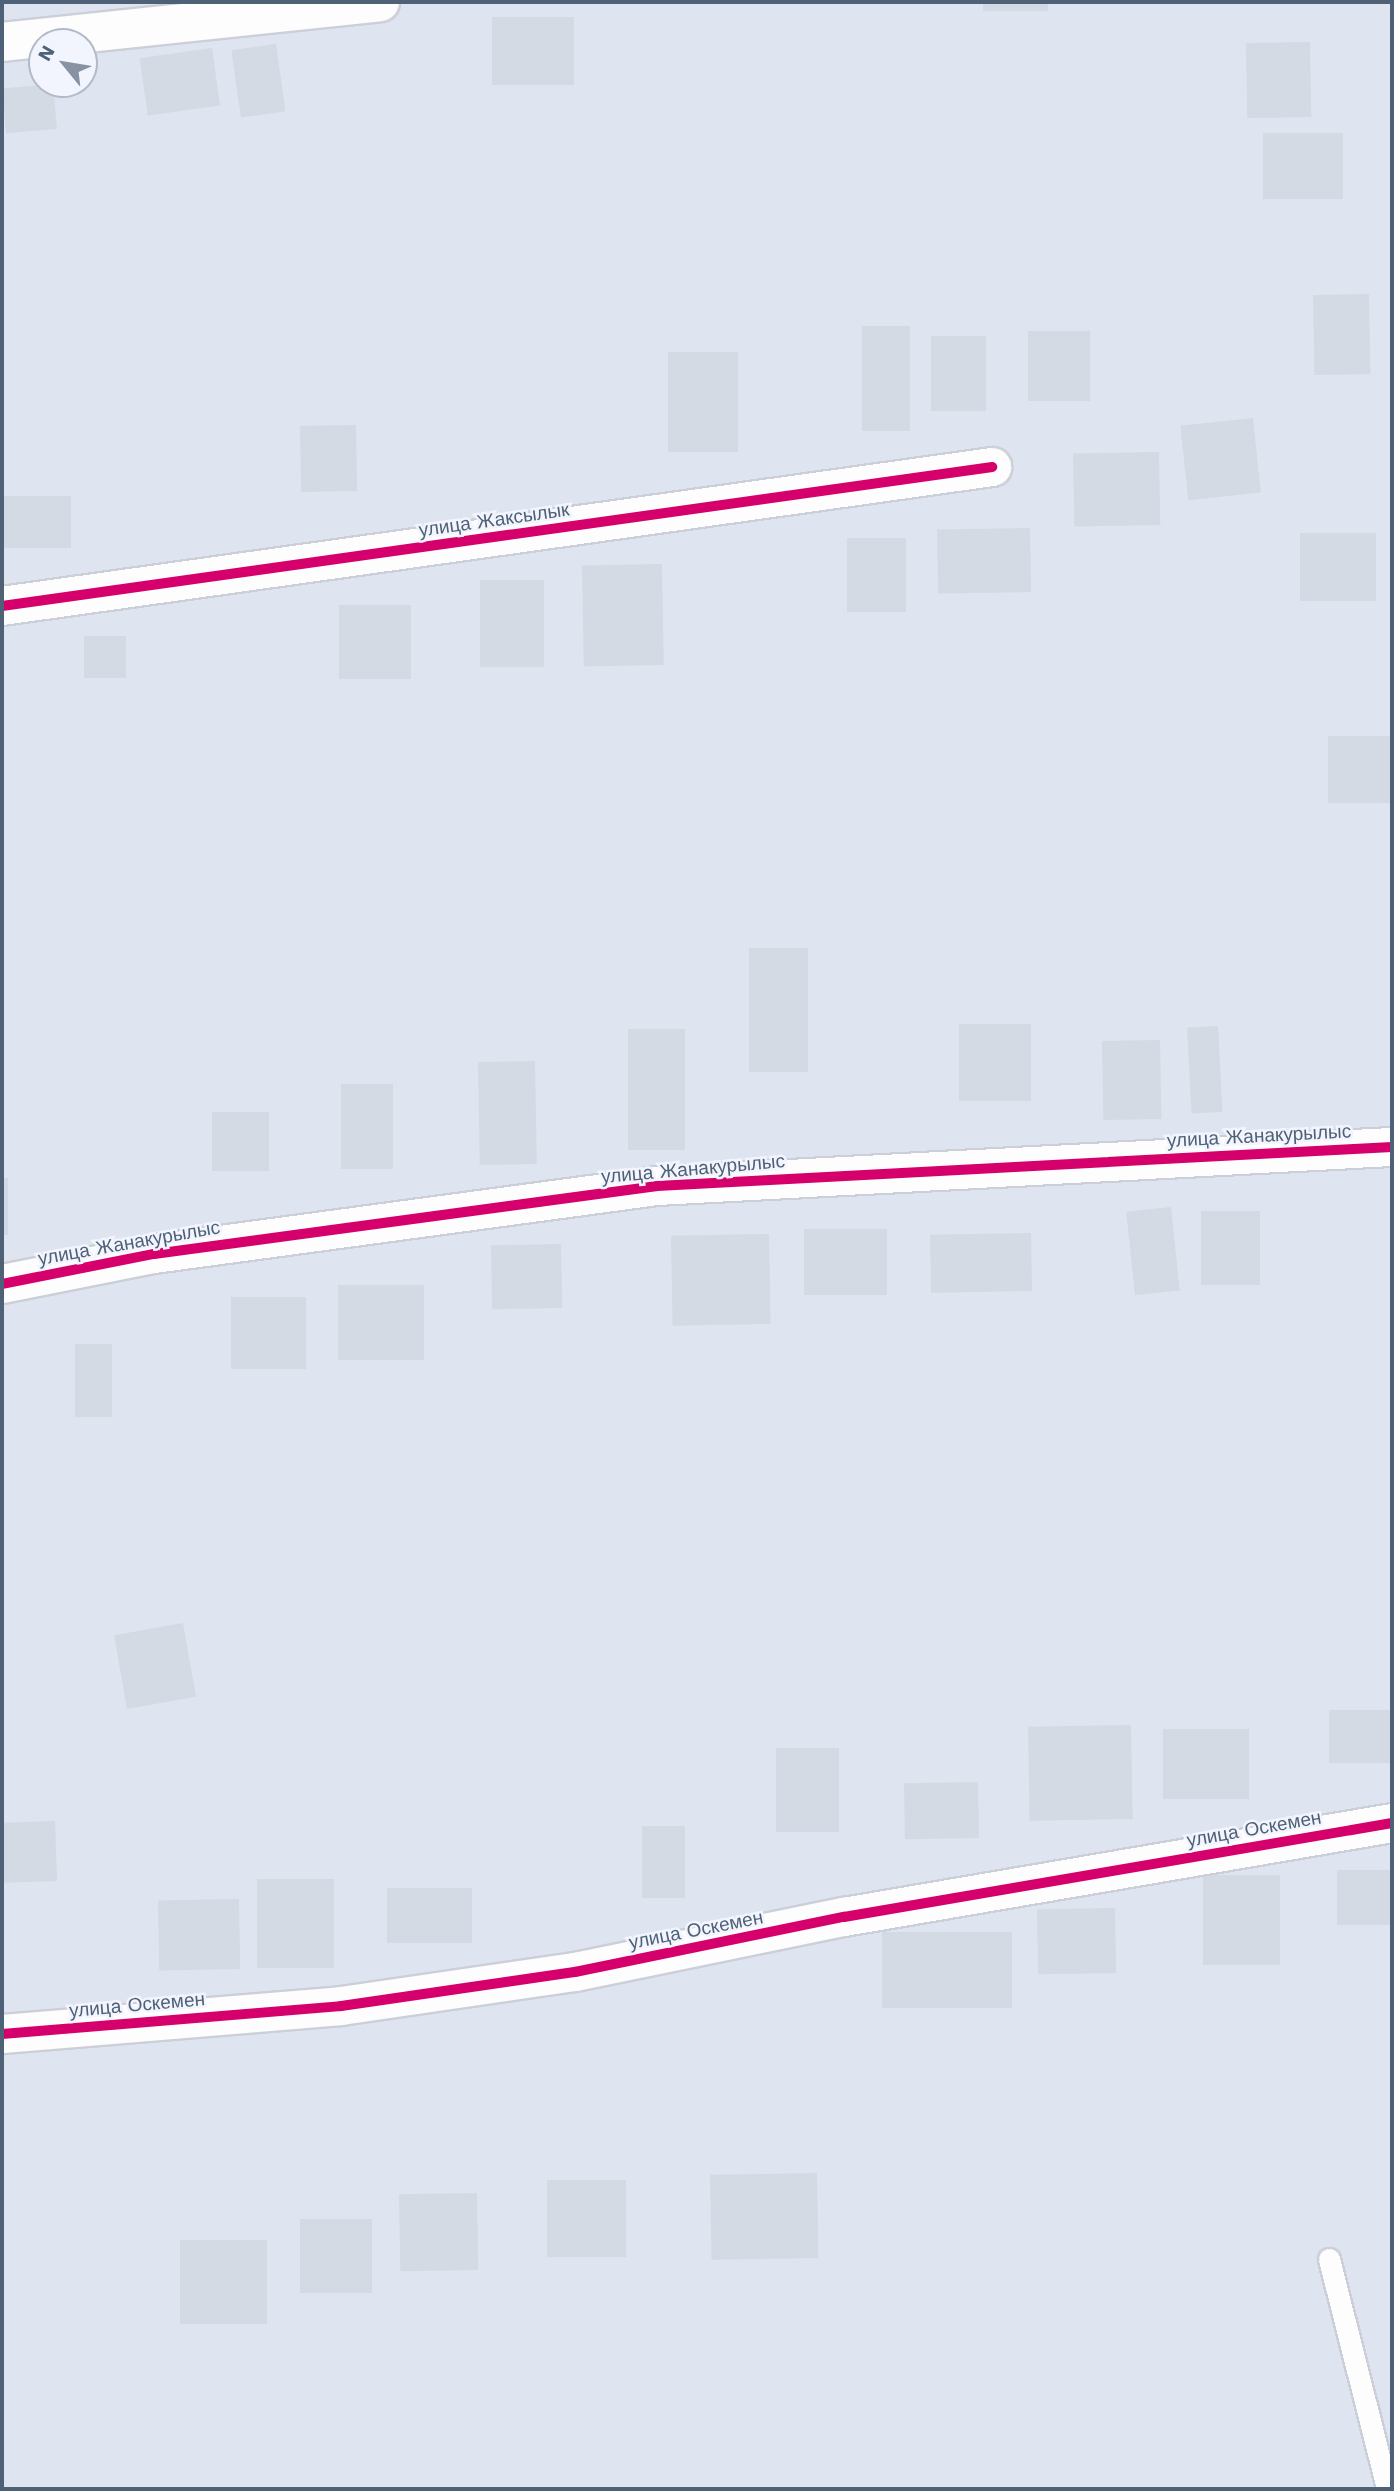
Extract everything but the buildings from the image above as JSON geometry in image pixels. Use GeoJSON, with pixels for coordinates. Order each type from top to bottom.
{"type":"FeatureCollection","features":[{"type":"Feature","properties":{"kind":"street"},"geometry":{"type":"LineString","coordinates":[[2,41],[380,2]]}},
{"type":"Feature","properties":{"kind":"street","name":"улица Жаксылык"},"geometry":{"type":"LineString","coordinates":[[2,606],[992,467]]}},
{"type":"Feature","properties":{"kind":"street","name":"улица Жанакурылыс"},"geometry":{"type":"LineString","coordinates":[[2,1284],[154,1254],[657,1186],[1392,1147]]}},
{"type":"Feature","properties":{"kind":"street","name":"улица Оскемен"},"geometry":{"type":"LineString","coordinates":[[2,2034],[341,2006],[561,1974],[844,1917],[1392,1823]]}},
{"type":"Feature","properties":{"kind":"lane"},"geometry":{"type":"LineString","coordinates":[[1329,2259],[1387,2489]]}},
{"type":"Feature","properties":{"kind":"shaded area"},"geometry":{"type":"Polygon","coordinates":[[[2,2],[1392,2],[1392,2489],[2,2489],[2,2]]]}},
{"type":"Feature","properties":{"kind":"cycle path"},"geometry":{"type":"LineString","coordinates":[[2,606],[992,467]]}},
{"type":"Feature","properties":{"kind":"cycle path"},"geometry":{"type":"LineString","coordinates":[[2,1284],[154,1254],[657,1186],[1392,1147]]}},
{"type":"Feature","properties":{"kind":"cycle path"},"geometry":{"type":"LineString","coordinates":[[2,2034],[341,2006],[575,1972],[844,1917],[1392,1823]]}}]}
